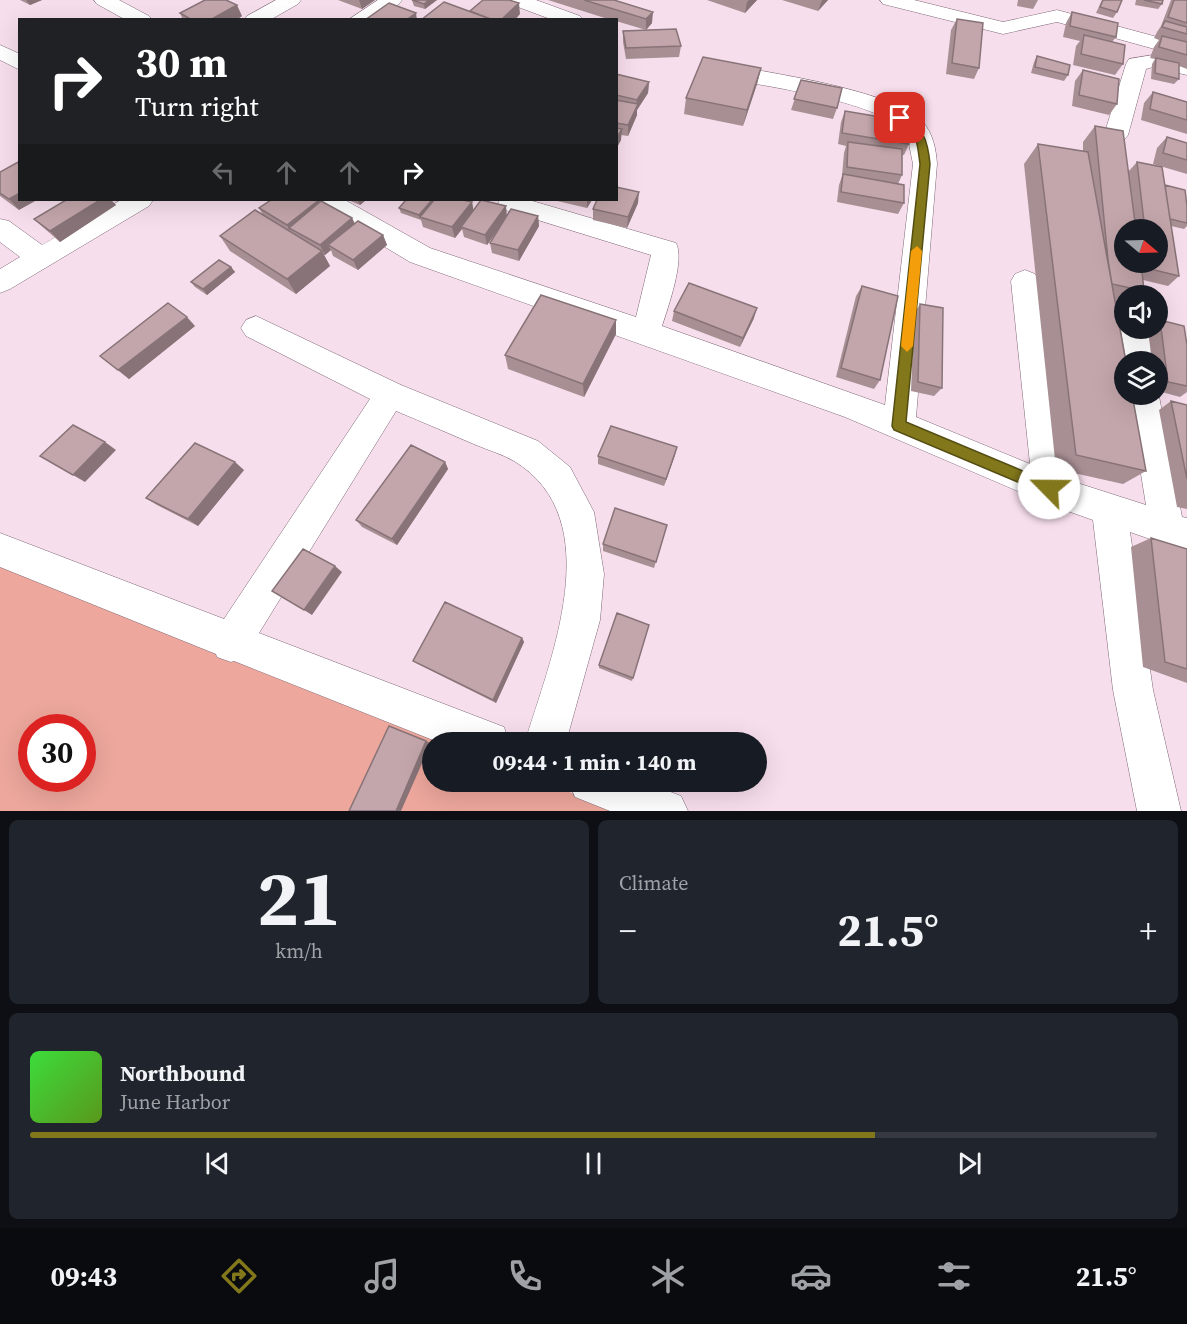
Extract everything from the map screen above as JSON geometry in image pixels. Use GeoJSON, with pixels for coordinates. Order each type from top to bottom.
{"type":"FeatureCollection","features":[{"type":"Feature","properties":{"kind":"street"},"geometry":{"type":"LineString","coordinates":[[104,0],[138,18]]}},
{"type":"Feature","properties":{"kind":"street"},"geometry":{"type":"LineString","coordinates":[[259,18],[291,0]]}},
{"type":"Feature","properties":{"kind":"street"},"geometry":{"type":"LineString","coordinates":[[361,18],[392,0]]}},
{"type":"Feature","properties":{"kind":"street"},"geometry":{"type":"LineString","coordinates":[[518,0],[568,18]]}},
{"type":"Feature","properties":{"kind":"street"},"geometry":{"type":"LineString","coordinates":[[890,0],[1003,28],[1058,16],[1187,52]]}},
{"type":"Feature","properties":{"kind":"street"},"geometry":{"type":"LineString","coordinates":[[0,51],[18,63]]}},
{"type":"Feature","properties":{"kind":"street"},"geometry":{"type":"LineString","coordinates":[[1116,135],[1137,99],[1137,63],[1153,61],[1187,70]]}},
{"type":"Feature","properties":{"kind":"street"},"geometry":{"type":"LineString","coordinates":[[716,69],[839,95],[887,112],[912,125],[923,141],[925,164],[899,426]]}},
{"type":"Feature","properties":{"kind":"street"},"geometry":{"type":"LineString","coordinates":[[0,282],[138,201]]}},
{"type":"Feature","properties":{"kind":"street"},"geometry":{"type":"LineString","coordinates":[[328,201],[420,255],[856,407],[1049,488],[1177,532]]}},
{"type":"Feature","properties":{"kind":"street"},"geometry":{"type":"LineString","coordinates":[[508,201],[666,250],[658,292],[646,332]]}},
{"type":"Feature","properties":{"kind":"street"},"geometry":{"type":"LineString","coordinates":[[0,228],[40,258]]}},
{"type":"Feature","properties":{"kind":"street"},"geometry":{"type":"LineString","coordinates":[[1025,281],[1049,488]]}},
{"type":"Feature","properties":{"kind":"street"},"geometry":{"type":"LineString","coordinates":[[256,328],[390,394],[526,451],[558,478],[577,512],[586,574],[581,620],[549,732]]}},
{"type":"Feature","properties":{"kind":"street"},"geometry":{"type":"LineString","coordinates":[[231,643],[390,394]]}},
{"type":"Feature","properties":{"kind":"street"},"geometry":{"type":"LineString","coordinates":[[1147,405],[1177,532]]}},
{"type":"Feature","properties":{"kind":"street"},"geometry":{"type":"LineString","coordinates":[[1109,510],[1149,801]]}},
{"type":"Feature","properties":{"kind":"street"},"geometry":{"type":"LineString","coordinates":[[0,550],[231,643],[463,732]]}},
{"type":"Feature","properties":{"kind":"street"},"geometry":{"type":"LineString","coordinates":[[616,792],[666,811]]}},
{"type":"Feature","properties":{"kind":"shaded area"},"geometry":{"type":"Polygon","coordinates":[[[0,543],[434,732],[422,732],[422,792],[569,792],[614,811],[0,811],[0,543]]]}},
{"type":"Feature","properties":{"kind":"building"},"geometry":{"type":"Polygon","coordinates":[[[205,0],[226,0],[237,5],[214,18],[189,18],[180,13],[205,0]]]}},
{"type":"Feature","properties":{"kind":"building"},"geometry":{"type":"Polygon","coordinates":[[[412,0],[429,0],[424,4],[412,0]]]}},
{"type":"Feature","properties":{"kind":"building"},"geometry":{"type":"Polygon","coordinates":[[[483,0],[509,0],[519,3],[503,18],[488,18],[470,11],[483,0]]]}},
{"type":"Feature","properties":{"kind":"building"},"geometry":{"type":"Polygon","coordinates":[[[584,0],[614,0],[653,12],[646,19],[584,0]]]}},
{"type":"Feature","properties":{"kind":"building"},"geometry":{"type":"Polygon","coordinates":[[[1103,0],[1122,0],[1117,12],[1100,7],[1103,0]]]}},
{"type":"Feature","properties":{"kind":"building"},"geometry":{"type":"Polygon","coordinates":[[[1144,0],[1163,0],[1162,4],[1144,0]]]}},
{"type":"Feature","properties":{"kind":"building"},"geometry":{"type":"Polygon","coordinates":[[[1174,0],[1187,0],[1187,23],[1168,17],[1174,0]]]}},
{"type":"Feature","properties":{"kind":"building"},"geometry":{"type":"Polygon","coordinates":[[[444,2],[488,18],[424,18],[444,2]]]}},
{"type":"Feature","properties":{"kind":"building"},"geometry":{"type":"Polygon","coordinates":[[[389,3],[416,13],[409,18],[368,18],[389,3]]]}},
{"type":"Feature","properties":{"kind":"building"},"geometry":{"type":"Polygon","coordinates":[[[1072,12],[1118,23],[1116,37],[1070,26],[1072,12]]]}},
{"type":"Feature","properties":{"kind":"building"},"geometry":{"type":"Polygon","coordinates":[[[957,19],[983,23],[979,68],[952,63],[957,19]]]}},
{"type":"Feature","properties":{"kind":"building"},"geometry":{"type":"Polygon","coordinates":[[[1165,21],[1187,27],[1187,34],[1162,27],[1165,21]]]}},
{"type":"Feature","properties":{"kind":"building"},"geometry":{"type":"Polygon","coordinates":[[[676,29],[681,46],[626,48],[623,31],[676,29]]]}},
{"type":"Feature","properties":{"kind":"building"},"geometry":{"type":"Polygon","coordinates":[[[1084,35],[1125,45],[1123,64],[1081,54],[1084,35]]]}},
{"type":"Feature","properties":{"kind":"building"},"geometry":{"type":"Polygon","coordinates":[[[1162,36],[1187,42],[1187,55],[1159,47],[1162,36]]]}},
{"type":"Feature","properties":{"kind":"building"},"geometry":{"type":"Polygon","coordinates":[[[1037,56],[1070,65],[1068,75],[1035,67],[1037,56]]]}},
{"type":"Feature","properties":{"kind":"building"},"geometry":{"type":"Polygon","coordinates":[[[703,57],[761,68],[747,110],[686,98],[703,57]]]}},
{"type":"Feature","properties":{"kind":"building"},"geometry":{"type":"Polygon","coordinates":[[[1156,58],[1179,63],[1179,79],[1155,73],[1156,58]]]}},
{"type":"Feature","properties":{"kind":"building"},"geometry":{"type":"Polygon","coordinates":[[[1083,70],[1119,79],[1117,104],[1079,95],[1083,70]]]}},
{"type":"Feature","properties":{"kind":"building"},"geometry":{"type":"Polygon","coordinates":[[[618,74],[649,82],[637,100],[618,95],[618,74]]]}},
{"type":"Feature","properties":{"kind":"building"},"geometry":{"type":"Polygon","coordinates":[[[801,80],[842,88],[837,108],[794,99],[801,80]]]}},
{"type":"Feature","properties":{"kind":"building"},"geometry":{"type":"Polygon","coordinates":[[[1153,92],[1187,102],[1187,120],[1150,109],[1153,92]]]}},
{"type":"Feature","properties":{"kind":"building"},"geometry":{"type":"Polygon","coordinates":[[[618,100],[638,104],[628,125],[618,123],[618,100]]]}},
{"type":"Feature","properties":{"kind":"building"},"geometry":{"type":"Polygon","coordinates":[[[845,111],[910,122],[909,144],[842,133],[845,111]]]}},
{"type":"Feature","properties":{"kind":"building"},"geometry":{"type":"Polygon","coordinates":[[[1095,126],[1123,131],[1135,219],[1114,219],[1114,273],[1142,273],[1143,285],[1112,284],[1095,126]]]}},
{"type":"Feature","properties":{"kind":"building"},"geometry":{"type":"Polygon","coordinates":[[[1167,137],[1187,143],[1187,160],[1163,153],[1167,137]]]}},
{"type":"Feature","properties":{"kind":"building"},"geometry":{"type":"Polygon","coordinates":[[[848,142],[902,149],[902,175],[847,167],[848,142]]]}},
{"type":"Feature","properties":{"kind":"building"},"geometry":{"type":"Polygon","coordinates":[[[1038,144],[1088,152],[1114,296],[1114,339],[1122,339],[1124,351],[1114,351],[1114,405],[1134,405],[1146,471],[1076,455],[1038,144]]]}},
{"type":"Feature","properties":{"kind":"building"},"geometry":{"type":"Polygon","coordinates":[[[18,162],[18,194],[9,199],[0,193],[0,172],[18,162]]]}},
{"type":"Feature","properties":{"kind":"building"},"geometry":{"type":"Polygon","coordinates":[[[1137,162],[1162,167],[1179,276],[1167,273],[1168,219],[1144,219],[1137,162]]]}},
{"type":"Feature","properties":{"kind":"building"},"geometry":{"type":"Polygon","coordinates":[[[843,174],[904,185],[904,203],[841,192],[843,174]]]}},
{"type":"Feature","properties":{"kind":"building"},"geometry":{"type":"Polygon","coordinates":[[[1165,185],[1185,190],[1187,223],[1170,219],[1165,185]]]}},
{"type":"Feature","properties":{"kind":"building"},"geometry":{"type":"Polygon","coordinates":[[[618,187],[639,192],[628,217],[593,209],[597,201],[618,201],[618,187]]]}},
{"type":"Feature","properties":{"kind":"building"},"geometry":{"type":"Polygon","coordinates":[[[64,201],[98,201],[50,231],[34,219],[64,201]]]}},
{"type":"Feature","properties":{"kind":"building"},"geometry":{"type":"Polygon","coordinates":[[[270,201],[318,201],[287,225],[259,208],[270,201]]]}},
{"type":"Feature","properties":{"kind":"building"},"geometry":{"type":"Polygon","coordinates":[[[321,201],[352,218],[320,245],[289,228],[321,201]]]}},
{"type":"Feature","properties":{"kind":"building"},"geometry":{"type":"Polygon","coordinates":[[[405,201],[431,201],[419,215],[399,208],[405,201]]]}},
{"type":"Feature","properties":{"kind":"building"},"geometry":{"type":"Polygon","coordinates":[[[433,201],[472,202],[452,227],[420,217],[433,201]]]}},
{"type":"Feature","properties":{"kind":"building"},"geometry":{"type":"Polygon","coordinates":[[[480,201],[506,206],[485,235],[461,227],[480,201]]]}},
{"type":"Feature","properties":{"kind":"building"},"geometry":{"type":"Polygon","coordinates":[[[511,209],[538,216],[518,250],[490,243],[511,209]]]}},
{"type":"Feature","properties":{"kind":"building"},"geometry":{"type":"Polygon","coordinates":[[[255,210],[322,251],[287,279],[220,236],[255,210]]]}},
{"type":"Feature","properties":{"kind":"building"},"geometry":{"type":"Polygon","coordinates":[[[358,221],[383,235],[353,260],[328,245],[358,221]]]}},
{"type":"Feature","properties":{"kind":"building"},"geometry":{"type":"Polygon","coordinates":[[[219,260],[231,267],[203,289],[191,282],[219,260]]]}},
{"type":"Feature","properties":{"kind":"building"},"geometry":{"type":"Polygon","coordinates":[[[689,283],[757,308],[743,338],[674,311],[689,283]]]}},
{"type":"Feature","properties":{"kind":"building"},"geometry":{"type":"Polygon","coordinates":[[[862,286],[898,296],[880,380],[841,368],[862,286]]]}},
{"type":"Feature","properties":{"kind":"building"},"geometry":{"type":"Polygon","coordinates":[[[541,295],[616,320],[583,384],[505,355],[541,295]]]}},
{"type":"Feature","properties":{"kind":"building"},"geometry":{"type":"Polygon","coordinates":[[[168,303],[187,317],[118,370],[100,356],[168,303]]]}},
{"type":"Feature","properties":{"kind":"building"},"geometry":{"type":"Polygon","coordinates":[[[920,304],[943,308],[942,388],[918,382],[920,304]]]}},
{"type":"Feature","properties":{"kind":"building"},"geometry":{"type":"Polygon","coordinates":[[[1168,322],[1184,326],[1187,345],[1187,386],[1168,382],[1168,351],[1164,351],[1162,339],[1168,339],[1168,322]]]}},
{"type":"Feature","properties":{"kind":"building"},"geometry":{"type":"Polygon","coordinates":[[[1171,401],[1187,405],[1187,479],[1171,401]]]}},
{"type":"Feature","properties":{"kind":"building"},"geometry":{"type":"Polygon","coordinates":[[[73,425],[105,442],[73,475],[40,456],[73,425]]]}},
{"type":"Feature","properties":{"kind":"building"},"geometry":{"type":"Polygon","coordinates":[[[611,426],[677,447],[666,479],[598,456],[611,426]]]}},
{"type":"Feature","properties":{"kind":"building"},"geometry":{"type":"Polygon","coordinates":[[[195,443],[235,462],[188,519],[146,498],[195,443]]]}},
{"type":"Feature","properties":{"kind":"building"},"geometry":{"type":"Polygon","coordinates":[[[411,445],[445,462],[392,539],[356,520],[411,445]]]}},
{"type":"Feature","properties":{"kind":"building"},"geometry":{"type":"Polygon","coordinates":[[[615,508],[667,525],[656,562],[603,544],[615,508]]]}},
{"type":"Feature","properties":{"kind":"building"},"geometry":{"type":"Polygon","coordinates":[[[1151,538],[1187,549],[1187,669],[1165,662],[1151,538]]]}},
{"type":"Feature","properties":{"kind":"building"},"geometry":{"type":"Polygon","coordinates":[[[303,549],[335,566],[304,610],[272,591],[303,549]]]}},
{"type":"Feature","properties":{"kind":"building"},"geometry":{"type":"Polygon","coordinates":[[[445,602],[522,638],[493,700],[413,661],[445,602]]]}},
{"type":"Feature","properties":{"kind":"building"},"geometry":{"type":"Polygon","coordinates":[[[617,613],[649,625],[633,678],[599,665],[617,613]]]}},
{"type":"Feature","properties":{"kind":"building"},"geometry":{"type":"Polygon","coordinates":[[[389,726],[422,739],[422,750],[396,811],[349,811],[389,726]]]}},
{"type":"Feature","properties":{"kind":"slow traffic"},"geometry":{"type":"LineString","coordinates":[[907,346],[917,251]]}},
{"type":"Feature","properties":{"kind":"route"},"geometry":{"type":"LineString","coordinates":[[900,118],[912,125],[923,141],[925,164],[899,426],[1049,488]]}}]}
